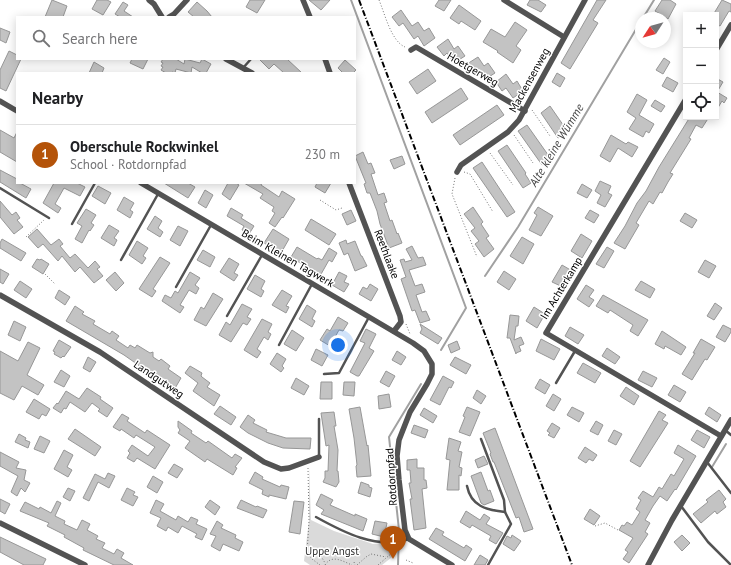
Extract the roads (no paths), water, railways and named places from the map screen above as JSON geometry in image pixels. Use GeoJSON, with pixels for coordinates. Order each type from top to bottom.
{"type":"FeatureCollection","features":[{"type":"Feature","properties":{"kind":"street"},"geometry":{"type":"LineString","coordinates":[[149,0],[154,4],[161,16]]}},
{"type":"Feature","properties":{"kind":"street"},"geometry":{"type":"LineString","coordinates":[[171,16],[187,0]]}},
{"type":"Feature","properties":{"kind":"street"},"geometry":{"type":"LineString","coordinates":[[303,0],[310,16]]}},
{"type":"Feature","properties":{"kind":"street"},"geometry":{"type":"LineString","coordinates":[[504,0],[564,37]]}},
{"type":"Feature","properties":{"kind":"street","name":"Mackensenweg"},"geometry":{"type":"LineString","coordinates":[[458,171],[461,165],[510,129],[519,120],[585,0]]}},
{"type":"Feature","properties":{"kind":"street"},"geometry":{"type":"LineString","coordinates":[[717,48],[731,24]]}},
{"type":"Feature","properties":{"kind":"street","name":"Hoetgerweg"},"geometry":{"type":"LineString","coordinates":[[410,50],[416,47],[526,109]]}},
{"type":"Feature","properties":{"kind":"street"},"geometry":{"type":"LineString","coordinates":[[228,60],[250,72]]}},
{"type":"Feature","properties":{"kind":"street"},"geometry":{"type":"LineString","coordinates":[[325,60],[330,72]]}},
{"type":"Feature","properties":{"kind":"street"},"geometry":{"type":"LineString","coordinates":[[0,101],[16,110]]}},
{"type":"Feature","properties":{"kind":"street","name":"Im Achterkamp"},"geometry":{"type":"LineString","coordinates":[[683,104],[546,333],[721,436]]}},
{"type":"Feature","properties":{"kind":"street","name":"Beim Kleinen Tagwerk"},"geometry":{"type":"LineString","coordinates":[[143,184],[312,283],[424,351]]}},
{"type":"Feature","properties":{"kind":"street","name":"Reethlaake"},"geometry":{"type":"LineString","coordinates":[[349,184],[400,316],[400,322],[394,332]]}},
{"type":"Feature","properties":{"kind":"street","name":"Landgutweg"},"geometry":{"type":"LineString","coordinates":[[0,295],[100,352],[264,462],[281,469],[289,468],[319,457]]}},
{"type":"Feature","properties":{"kind":"street","name":"Rotdornpfad"},"geometry":{"type":"LineString","coordinates":[[409,539],[405,530],[397,456],[399,440],[404,425],[432,374],[432,364],[424,351]]}},
{"type":"Feature","properties":{"kind":"street"},"geometry":{"type":"LineString","coordinates":[[648,565],[731,420]]}},
{"type":"Feature","properties":{"kind":"street"},"geometry":{"type":"LineString","coordinates":[[0,523],[85,565]]}},
{"type":"Feature","properties":{"kind":"street"},"geometry":{"type":"LineString","coordinates":[[409,539],[452,565]]}},
{"type":"Feature","properties":{"kind":"lane"},"geometry":{"type":"LineString","coordinates":[[242,68],[250,60]]}},
{"type":"Feature","properties":{"kind":"lane"},"geometry":{"type":"LineString","coordinates":[[72,224],[94,184]]}},
{"type":"Feature","properties":{"kind":"lane"},"geometry":{"type":"LineString","coordinates":[[0,188],[48,217]]}},
{"type":"Feature","properties":{"kind":"lane"},"geometry":{"type":"LineString","coordinates":[[121,260],[158,193]]}},
{"type":"Feature","properties":{"kind":"lane"},"geometry":{"type":"LineString","coordinates":[[176,287],[211,224]]}},
{"type":"Feature","properties":{"kind":"lane"},"geometry":{"type":"LineString","coordinates":[[227,316],[263,254]]}},
{"type":"Feature","properties":{"kind":"lane"},"geometry":{"type":"LineString","coordinates":[[279,345],[312,283]]}},
{"type":"Feature","properties":{"kind":"lane"},"geometry":{"type":"LineString","coordinates":[[324,374],[340,373],[369,317]]}},
{"type":"Feature","properties":{"kind":"lane"},"geometry":{"type":"LineString","coordinates":[[556,383],[575,350]]}},
{"type":"Feature","properties":{"kind":"lane"},"geometry":{"type":"LineString","coordinates":[[318,419],[319,457]]}},
{"type":"Feature","properties":{"kind":"lane"},"geometry":{"type":"LineString","coordinates":[[725,430],[731,435]]}},
{"type":"Feature","properties":{"kind":"lane"},"geometry":{"type":"LineString","coordinates":[[481,439],[504,500],[505,512],[511,524],[488,565]]}},
{"type":"Feature","properties":{"kind":"lane"},"geometry":{"type":"LineString","coordinates":[[706,462],[731,493]]}},
{"type":"Feature","properties":{"kind":"lane"},"geometry":{"type":"LineString","coordinates":[[467,486],[472,500],[491,511],[505,512]]}},
{"type":"Feature","properties":{"kind":"lane"},"geometry":{"type":"LineString","coordinates":[[681,506],[708,542],[731,565]]}},
{"type":"Feature","properties":{"kind":"lane"},"geometry":{"type":"LineString","coordinates":[[316,517],[337,528],[364,539],[401,542],[409,539]]}},
{"type":"Feature","properties":{"kind":"waterway"},"geometry":{"type":"LineString","coordinates":[[351,0],[466,308],[441,350]]}},
{"type":"Feature","properties":{"kind":"waterway","name":"Alte kleine Wümme"},"geometry":{"type":"LineString","coordinates":[[647,12],[654,0]]}},
{"type":"Feature","properties":{"kind":"waterway","name":"Alte kleine Wümme"},"geometry":{"type":"LineString","coordinates":[[485,276],[518,227],[635,31]]}},
{"type":"Feature","properties":{"kind":"waterway","name":"Alte kleine Wümme"},"geometry":{"type":"LineString","coordinates":[[398,565],[399,530],[389,437],[421,384]]}},
{"type":"Feature","properties":{"kind":"waterway"},"geometry":{"type":"LineString","coordinates":[[712,467],[726,444]]}},
{"type":"Feature","properties":{"kind":"railway"},"geometry":{"type":"LineString","coordinates":[[359,0],[572,565]]}},
{"type":"Feature","properties":{"kind":"place","name":"Oberschule Rockwinkel"},"geometry":{"type":"Point","coordinates":[393,559]}},
{"type":"Feature","properties":{"kind":"park label","name":"Uppe Angst"},"geometry":{"type":"Point","coordinates":[332,551]}}]}
